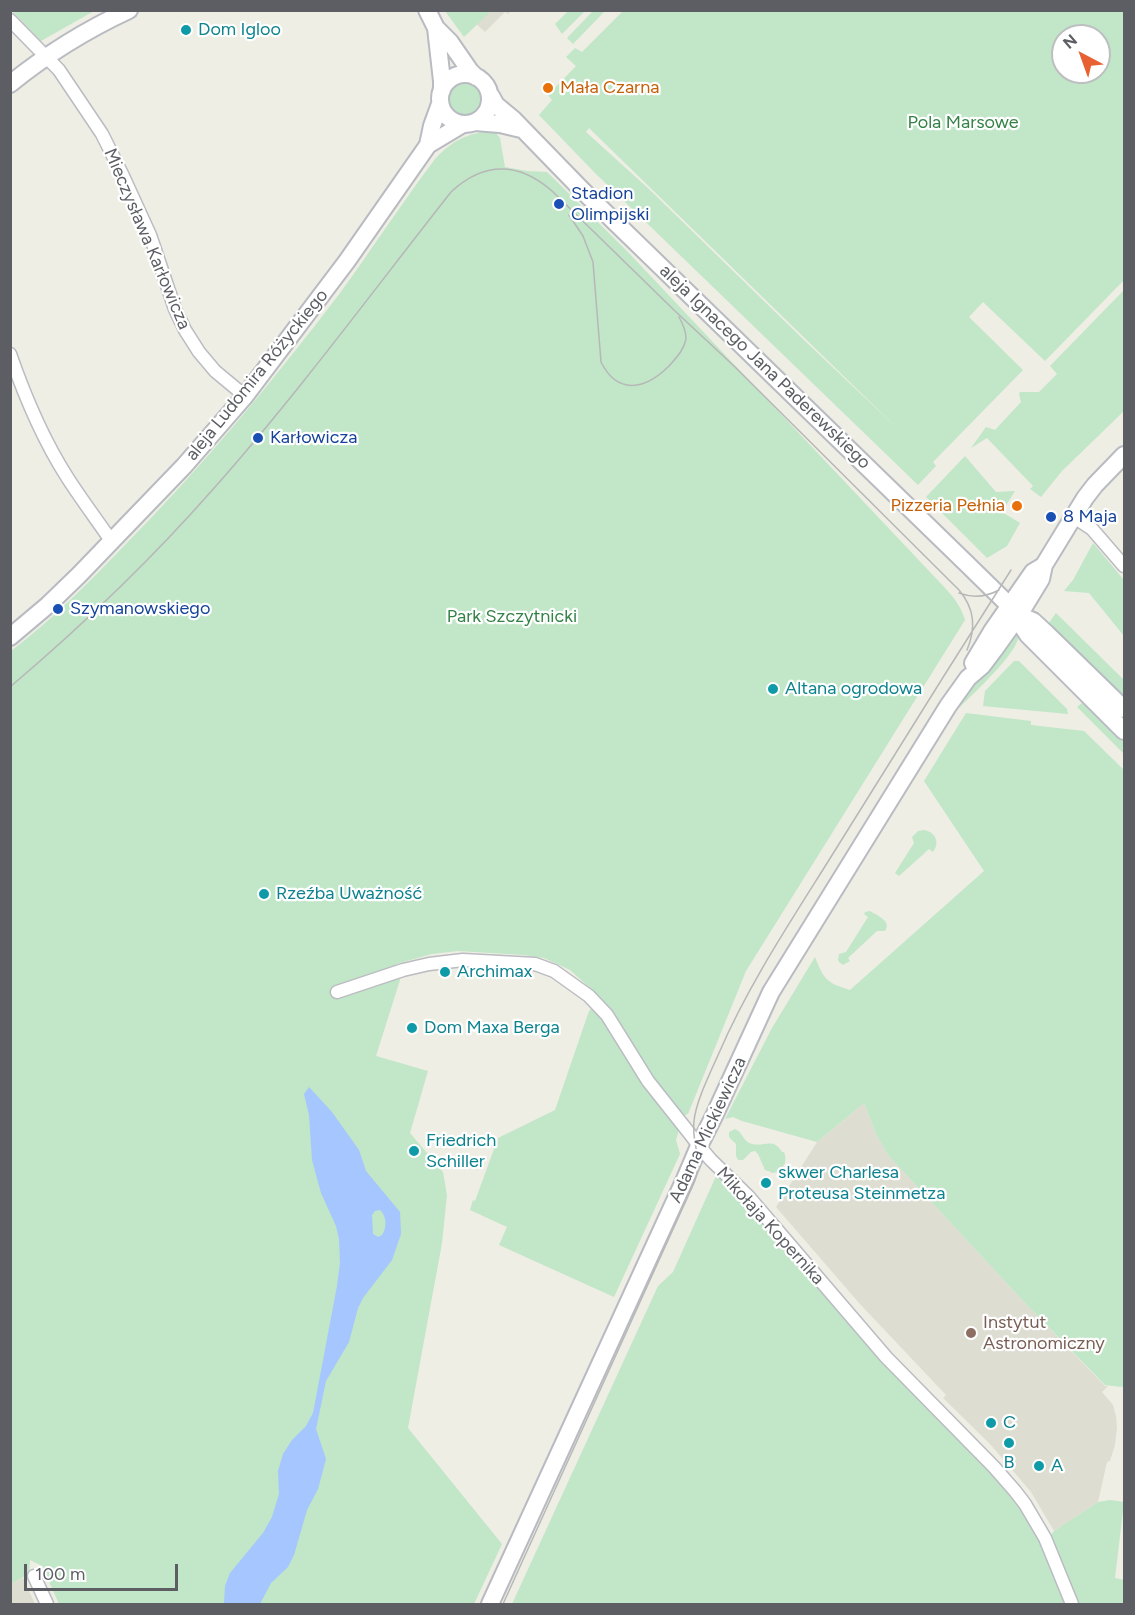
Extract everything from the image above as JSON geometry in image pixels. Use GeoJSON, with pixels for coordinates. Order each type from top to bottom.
{"type":"FeatureCollection","features":[{"type":"Feature","properties":{"kind":"street"},"geometry":{"type":"LineString","coordinates":[[10,84],[46,56],[108,15],[129,10]]}},
{"type":"Feature","properties":{"kind":"street"},"geometry":{"type":"LineString","coordinates":[[427,10],[436,28],[450,42],[470,71],[487,85],[490,96],[488,110],[469,123]]}},
{"type":"Feature","properties":{"kind":"street","name":"Mieczysława Karłowicza"},"geometry":{"type":"LineString","coordinates":[[10,20],[63,75],[102,134],[150,235],[175,309],[185,330],[215,371],[245,396]]}},
{"type":"Feature","properties":{"kind":"street"},"geometry":{"type":"LineString","coordinates":[[436,28],[444,114],[452,121],[500,124],[521,129]]}},
{"type":"Feature","properties":{"kind":"street"},"geometry":{"type":"LineString","coordinates":[[441,90],[446,83],[459,76],[476,77]]}},
{"type":"Feature","properties":{"kind":"street","name":"aleja Ludomira Różyckiego"},"geometry":{"type":"LineString","coordinates":[[10,637],[48,605],[112,542],[184,466],[245,396],[347,261],[428,145],[441,90]]}},
{"type":"Feature","properties":{"kind":"street","name":"aleja Ignacego Jana Paderewskiego"},"geometry":{"type":"LineString","coordinates":[[490,96],[496,105],[514,120],[1014,611]]}},
{"type":"Feature","properties":{"kind":"street","name":"aleja Ludomira Różyckiego"},"geometry":{"type":"LineString","coordinates":[[428,145],[469,123]]}},
{"type":"Feature","properties":{"kind":"street"},"geometry":{"type":"LineString","coordinates":[[10,354],[26,399],[46,441],[67,477],[112,542]]}},
{"type":"Feature","properties":{"kind":"street","name":"Adama Mickiewicza"},"geometry":{"type":"LineString","coordinates":[[490,1605],[699,1146],[780,976],[948,706],[968,678],[974,661],[1014,611],[1032,572],[1044,565],[1095,485],[1125,455]]}},
{"type":"Feature","properties":{"kind":"street"},"geometry":{"type":"LineString","coordinates":[[1074,517],[1087,525],[1125,566]]}},
{"type":"Feature","properties":{"kind":"street"},"geometry":{"type":"LineString","coordinates":[[1014,611],[1033,621],[1125,709]]}},
{"type":"Feature","properties":{"kind":"street"},"geometry":{"type":"LineString","coordinates":[[1014,611],[1028,635],[1125,731]]}},
{"type":"Feature","properties":{"kind":"street","name":"Mikołaja Kopernika"},"geometry":{"type":"LineString","coordinates":[[337,992],[403,970],[456,961],[535,964],[554,970],[589,996],[607,1015],[648,1080],[711,1160],[748,1196],[881,1351],[1015,1491],[1030,1511],[1045,1538],[1072,1605]]}},
{"type":"Feature","properties":{"kind":"street"},"geometry":{"type":"LineString","coordinates":[[34,1576],[47,1605]]}},
{"type":"Feature","properties":{"kind":"shaded area"},"geometry":{"type":"Polygon","coordinates":[[[462,11],[511,11],[508,14],[505,12],[485,32],[462,11]]]}},
{"type":"Feature","properties":{"kind":"shaded area","name":"Instytut Astronomiczny"},"geometry":{"type":"Polygon","coordinates":[[[864,1103],[876,1134],[888,1155],[1025,1303],[1105,1386],[1108,1386],[1102,1392],[1113,1405],[1117,1428],[1115,1445],[1110,1461],[1107,1462],[1098,1502],[1054,1531],[1031,1492],[990,1444],[943,1398],[946,1395],[859,1303],[776,1207],[817,1142],[864,1103]]]}},
{"type":"Feature","properties":{"kind":"shaded area"},"geometry":{"type":"Polygon","coordinates":[[[23,1578],[35,1604],[11,1604],[11,1584],[23,1578]]]}},
{"type":"Feature","properties":{"kind":"green space"},"geometry":{"type":"Polygon","coordinates":[[[11,10],[94,10],[94,11],[41,41],[11,10]]]}},
{"type":"Feature","properties":{"kind":"green space"},"geometry":{"type":"Polygon","coordinates":[[[445,11],[491,11],[464,37],[445,11]]]}},
{"type":"Feature","properties":{"kind":"green space"},"geometry":{"type":"Polygon","coordinates":[[[568,11],[585,11],[562,34],[555,24],[568,11]]]}},
{"type":"Feature","properties":{"kind":"green space"},"geometry":{"type":"Polygon","coordinates":[[[593,11],[605,11],[573,44],[567,38],[593,11]]]}},
{"type":"Feature","properties":{"kind":"green space","name":"Pola Marsowe"},"geometry":{"type":"Polygon","coordinates":[[[623,11],[1124,11],[1124,280],[1045,361],[983,302],[969,317],[1023,370],[933,462],[936,466],[918,485],[595,173],[539,115],[552,100],[548,95],[576,66],[566,57],[575,48],[582,52],[623,11]],[[589,128],[586,132],[650,190],[900,431],[589,128]]]}},
{"type":"Feature","properties":{"kind":"green space"},"geometry":{"type":"Polygon","coordinates":[[[465,83],[477,88],[482,100],[477,112],[465,117],[453,112],[448,100],[453,88],[465,83]]]}},
{"type":"Feature","properties":{"kind":"green space","name":"Park Szczytnicki"},"geometry":{"type":"Polygon","coordinates":[[[490,131],[495,132],[500,138],[505,167],[547,172],[627,251],[946,589],[962,611],[965,620],[746,971],[688,1114],[683,1116],[676,1140],[680,1154],[614,1297],[499,1245],[507,1227],[470,1210],[498,1138],[555,1110],[589,1011],[601,998],[570,970],[544,958],[458,951],[432,954],[396,964],[400,980],[376,1056],[428,1071],[410,1133],[443,1172],[447,1195],[442,1243],[408,1428],[502,1544],[474,1604],[59,1604],[42,1566],[30,1560],[29,1574],[11,1584],[11,651],[41,627],[83,587],[153,516],[209,454],[263,391],[340,293],[435,159],[447,147],[460,139],[490,131]]]}},
{"type":"Feature","properties":{"kind":"green space"},"geometry":{"type":"Polygon","coordinates":[[[1124,290],[1124,411],[1062,471],[1041,497],[1030,489],[1033,486],[987,438],[971,448],[986,427],[995,430],[1021,402],[1020,392],[1039,392],[1057,374],[1050,366],[1124,290]]]}},
{"type":"Feature","properties":{"kind":"green space"},"geometry":{"type":"Polygon","coordinates":[[[965,456],[996,492],[1015,491],[1002,512],[1020,523],[1007,546],[987,558],[926,497],[965,456]]]}},
{"type":"Feature","properties":{"kind":"green space"},"geometry":{"type":"Polygon","coordinates":[[[1093,543],[1124,580],[1124,636],[1089,593],[1064,591],[1073,580],[1093,543]]]}},
{"type":"Feature","properties":{"kind":"green space"},"geometry":{"type":"Polygon","coordinates":[[[1056,613],[1124,680],[1124,699],[1048,624],[1056,613]]]}},
{"type":"Feature","properties":{"kind":"green space"},"geometry":{"type":"Polygon","coordinates":[[[1013,636],[1018,636],[1017,643],[1011,652],[974,694],[955,710],[973,681],[1013,636]]]}},
{"type":"Feature","properties":{"kind":"green space"},"geometry":{"type":"Polygon","coordinates":[[[1014,661],[1019,661],[1067,709],[1068,714],[983,706],[985,691],[1014,661]]]}},
{"type":"Feature","properties":{"kind":"green space"},"geometry":{"type":"Polygon","coordinates":[[[1082,703],[1124,738],[1124,754],[1077,707],[1082,703]]]}},
{"type":"Feature","properties":{"kind":"green space"},"geometry":{"type":"Polygon","coordinates":[[[966,713],[1031,721],[1031,725],[1084,731],[1124,770],[1124,1385],[1122,1387],[1105,1385],[1025,1303],[888,1155],[876,1134],[864,1103],[817,1142],[733,1117],[725,1119],[772,1028],[815,957],[827,980],[850,990],[984,871],[924,781],[966,713]]]}},
{"type":"Feature","properties":{"kind":"green space"},"geometry":{"type":"Polygon","coordinates":[[[924,830],[936,838],[935,849],[933,852],[929,849],[899,876],[895,873],[914,843],[912,837],[918,831],[924,830]]]}},
{"type":"Feature","properties":{"kind":"green space"},"geometry":{"type":"Polygon","coordinates":[[[870,911],[887,924],[885,931],[877,931],[848,958],[850,961],[843,965],[838,960],[839,954],[846,952],[868,917],[864,914],[865,912],[870,911]]]}},
{"type":"Feature","properties":{"kind":"green space"},"geometry":{"type":"Polygon","coordinates":[[[735,1129],[749,1143],[772,1144],[779,1147],[784,1152],[785,1160],[781,1169],[775,1173],[765,1170],[755,1151],[743,1160],[738,1160],[736,1144],[729,1137],[729,1132],[735,1129]]]}},
{"type":"Feature","properties":{"kind":"green space"},"geometry":{"type":"Polygon","coordinates":[[[716,1176],[739,1196],[880,1361],[997,1476],[1024,1509],[1047,1553],[1067,1604],[512,1604],[658,1286],[673,1272],[716,1176]]]}},
{"type":"Feature","properties":{"kind":"green space"},"geometry":{"type":"Polygon","coordinates":[[[1110,1500],[1124,1502],[1115,1578],[1124,1580],[1124,1604],[1078,1604],[1050,1537],[1054,1531],[1098,1502],[1110,1500]]]}},
{"type":"Feature","properties":{"kind":"water"},"geometry":{"type":"Polygon","coordinates":[[[309,1087],[332,1112],[359,1150],[366,1171],[400,1212],[401,1234],[392,1260],[363,1298],[349,1342],[326,1381],[316,1429],[326,1459],[318,1489],[307,1510],[294,1555],[288,1567],[271,1583],[260,1604],[224,1604],[225,1586],[230,1573],[263,1533],[272,1517],[279,1494],[278,1471],[283,1454],[292,1440],[306,1426],[313,1413],[337,1286],[340,1263],[339,1239],[336,1226],[321,1193],[312,1160],[309,1115],[304,1094],[309,1087]],[[380,1210],[375,1211],[372,1215],[373,1234],[378,1237],[384,1232],[385,1226],[380,1210]]]}},
{"type":"Feature","properties":{"kind":"tram line"},"geometry":{"type":"LineString","coordinates":[[10,687],[116,591],[215,487],[306,378],[451,192],[476,175],[489,170],[502,169],[514,170],[527,175],[540,181],[552,191],[735,367],[959,590],[968,604],[973,626],[967,650]]}},
{"type":"Feature","properties":{"kind":"tram line"},"geometry":{"type":"LineString","coordinates":[[569,215],[583,236],[593,262],[601,362],[608,373],[624,384],[633,385],[642,384],[660,374],[677,357],[685,343],[684,327],[679,317]]}},
{"type":"Feature","properties":{"kind":"tram line"},"geometry":{"type":"LineString","coordinates":[[503,1604],[694,1183],[698,1166],[694,1137],[695,1113],[704,1086],[745,999],[791,920],[1011,570]]}},
{"type":"Feature","properties":{"kind":"tram line"},"geometry":{"type":"LineString","coordinates":[[959,593],[979,596],[999,590]]}},
{"type":"Feature","properties":{"kind":"place","name":"Dom Igloo"},"geometry":{"type":"Point","coordinates":[186,30]}},
{"type":"Feature","properties":{"kind":"place","name":"Mała Czarna"},"geometry":{"type":"Point","coordinates":[548,88]}},
{"type":"Feature","properties":{"kind":"place","name":"Stadion Olimpijski"},"geometry":{"type":"Point","coordinates":[559,204]}},
{"type":"Feature","properties":{"kind":"place","name":"Karłowicza"},"geometry":{"type":"Point","coordinates":[258,438]}},
{"type":"Feature","properties":{"kind":"place","name":"Pizzeria Pełnia"},"geometry":{"type":"Point","coordinates":[1017,506]}},
{"type":"Feature","properties":{"kind":"place","name":"8 Maja"},"geometry":{"type":"Point","coordinates":[1051,517]}},
{"type":"Feature","properties":{"kind":"place","name":"Szymanowskiego"},"geometry":{"type":"Point","coordinates":[58,609]}},
{"type":"Feature","properties":{"kind":"place","name":"Altana ogrodowa"},"geometry":{"type":"Point","coordinates":[773,689]}},
{"type":"Feature","properties":{"kind":"place","name":"Rzeźba Uważność"},"geometry":{"type":"Point","coordinates":[264,894]}},
{"type":"Feature","properties":{"kind":"place","name":"Archimax"},"geometry":{"type":"Point","coordinates":[445,972]}},
{"type":"Feature","properties":{"kind":"place","name":"Dom Maxa Berga"},"geometry":{"type":"Point","coordinates":[412,1028]}},
{"type":"Feature","properties":{"kind":"place","name":"Friedrich Schiller"},"geometry":{"type":"Point","coordinates":[414,1151]}},
{"type":"Feature","properties":{"kind":"place","name":"skwer Charlesa Proteusa Steinmetza"},"geometry":{"type":"Point","coordinates":[766,1183]}},
{"type":"Feature","properties":{"kind":"place","name":"Instytut Astronomiczny"},"geometry":{"type":"Point","coordinates":[971,1333]}},
{"type":"Feature","properties":{"kind":"place","name":"C"},"geometry":{"type":"Point","coordinates":[991,1423]}},
{"type":"Feature","properties":{"kind":"place","name":"B"},"geometry":{"type":"Point","coordinates":[1009,1443]}},
{"type":"Feature","properties":{"kind":"place","name":"A"},"geometry":{"type":"Point","coordinates":[1039,1466]}}]}
